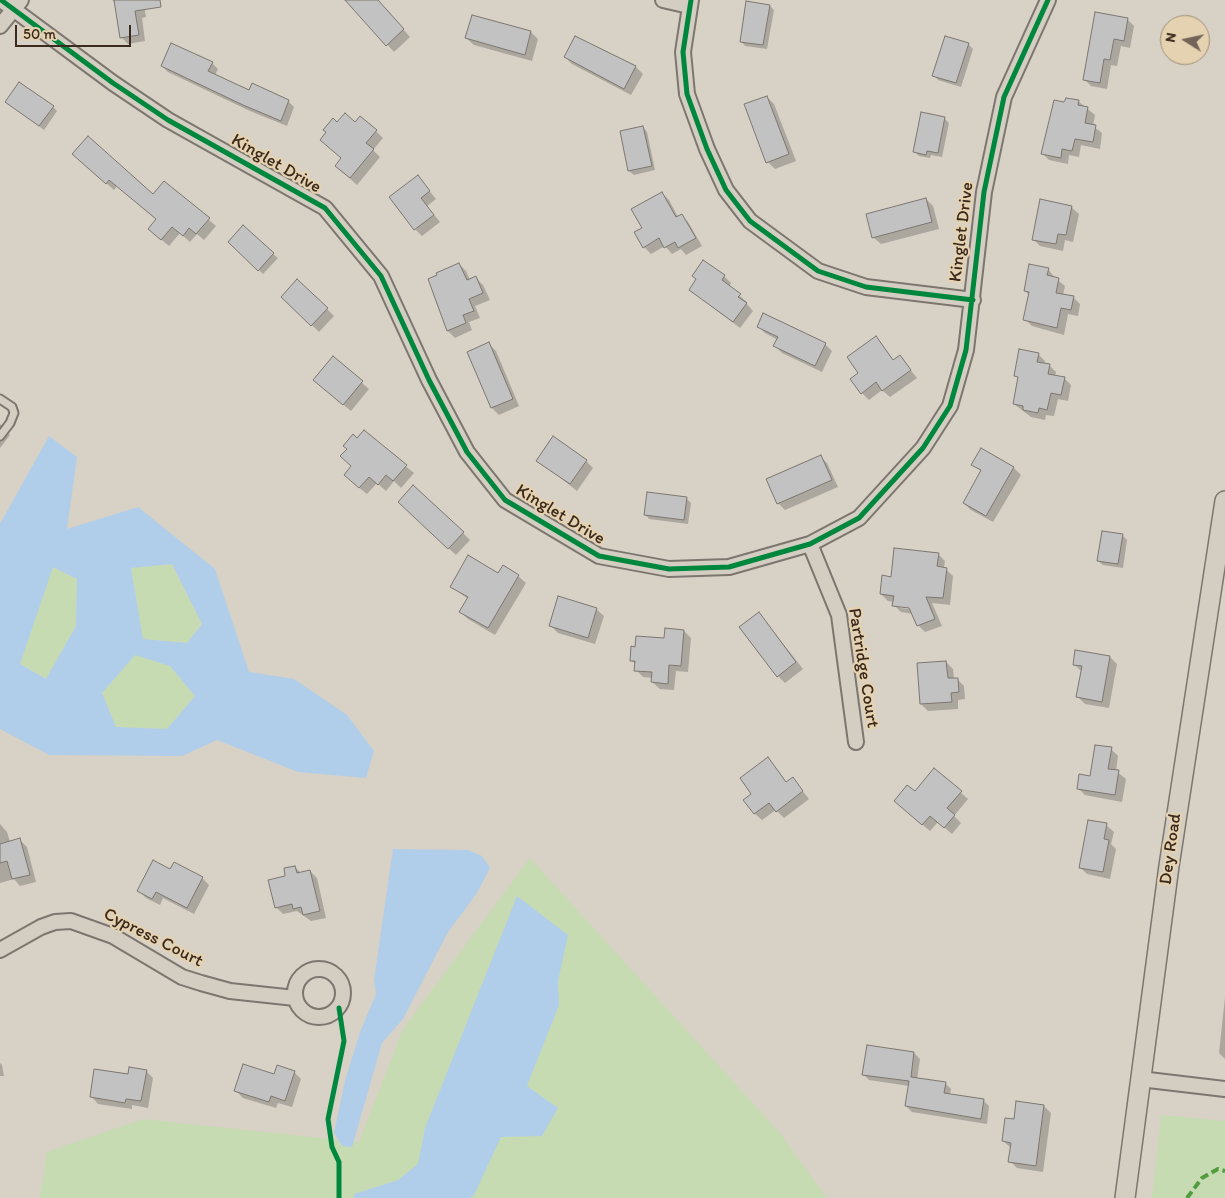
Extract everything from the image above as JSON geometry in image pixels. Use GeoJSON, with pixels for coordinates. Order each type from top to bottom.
{"type":"FeatureCollection","features":[{"type":"Feature","properties":{"kind":"main road","name":"Dey Road"},"geometry":{"type":"LineString","coordinates":[[1125,1198],[1169,866],[1220,561],[1225,501]]}},
{"type":"Feature","properties":{"kind":"street","name":"Kinglet Drive"},"geometry":{"type":"LineString","coordinates":[[1,0],[17,5],[113,83],[168,120],[325,208],[381,276],[429,380],[467,452],[505,500],[599,556],[669,569],[729,567],[810,544],[859,518],[923,448],[950,406],[966,350],[984,192],[1004,97],[1048,0]]}},
{"type":"Feature","properties":{"kind":"street"},"geometry":{"type":"LineString","coordinates":[[664,0],[690,3],[683,52],[687,94],[707,149],[726,190],[750,221],[818,271],[866,287],[973,300]]}},
{"type":"Feature","properties":{"kind":"street"},"geometry":{"type":"LineString","coordinates":[[0,26],[17,5]]}},
{"type":"Feature","properties":{"kind":"street","name":"Partridge Court"},"geometry":{"type":"LineString","coordinates":[[810,544],[839,615],[856,742]]}},
{"type":"Feature","properties":{"kind":"street","name":"Cypress Court"},"geometry":{"type":"LineString","coordinates":[[0,950],[41,927],[55,922],[71,922],[113,936],[182,977],[230,991],[295,998]]}},
{"type":"Feature","properties":{"kind":"street"},"geometry":{"type":"LineString","coordinates":[[1140,1079],[1225,1089]]}},
{"type":"Feature","properties":{"kind":"lane"},"geometry":{"type":"LineString","coordinates":[[0,400],[12,407],[14,413],[0,436]]}},
{"type":"Feature","properties":{"kind":"green space"},"geometry":{"type":"Polygon","coordinates":[[[171,564],[202,623],[187,643],[142,639],[130,568],[171,564]]]}},
{"type":"Feature","properties":{"kind":"green space"},"geometry":{"type":"Polygon","coordinates":[[[52,567],[77,579],[76,626],[47,679],[20,664],[52,567]]]}},
{"type":"Feature","properties":{"kind":"green space"},"geometry":{"type":"Polygon","coordinates":[[[135,654],[170,666],[195,696],[167,729],[116,728],[102,693],[135,654]]]}},
{"type":"Feature","properties":{"kind":"green space"},"geometry":{"type":"Polygon","coordinates":[[[530,858],[780,1133],[827,1198],[40,1198],[47,1152],[143,1119],[359,1142],[403,1029],[530,858]]]}},
{"type":"Feature","properties":{"kind":"green space"},"geometry":{"type":"Polygon","coordinates":[[[1161,1115],[1225,1121],[1225,1198],[1152,1198],[1161,1115]]]}},
{"type":"Feature","properties":{"kind":"water"},"geometry":{"type":"Polygon","coordinates":[[[49,436],[77,457],[67,529],[138,507],[215,569],[249,672],[294,679],[347,715],[374,751],[366,778],[298,772],[217,740],[182,756],[49,755],[0,729],[0,524],[49,436]],[[172,564],[131,568],[143,639],[187,643],[202,624],[172,564]],[[53,567],[20,664],[46,679],[76,626],[77,579],[53,567]],[[135,655],[102,693],[116,727],[167,729],[195,696],[170,666],[135,655]]]}},
{"type":"Feature","properties":{"kind":"water"},"geometry":{"type":"Polygon","coordinates":[[[393,849],[468,850],[482,856],[490,868],[477,893],[448,932],[403,1019],[382,1043],[352,1147],[342,1146],[334,1133],[345,1081],[360,1032],[376,994],[374,980],[393,849]]]}},
{"type":"Feature","properties":{"kind":"water"},"geometry":{"type":"Polygon","coordinates":[[[517,896],[568,935],[558,981],[559,1005],[527,1086],[558,1108],[542,1136],[501,1137],[474,1195],[470,1198],[354,1198],[354,1194],[398,1180],[418,1164],[425,1128],[517,896]]]}},
{"type":"Feature","properties":{"kind":"building"},"geometry":{"type":"Polygon","coordinates":[[[114,0],[160,0],[161,7],[135,11],[139,35],[120,38],[114,0]]]}},
{"type":"Feature","properties":{"kind":"building"},"geometry":{"type":"Polygon","coordinates":[[[345,0],[378,0],[404,29],[386,46],[345,0]]]}},
{"type":"Feature","properties":{"kind":"building"},"geometry":{"type":"Polygon","coordinates":[[[746,1],[770,5],[763,45],[740,42],[746,1]]]}},
{"type":"Feature","properties":{"kind":"building"},"geometry":{"type":"Polygon","coordinates":[[[1095,12],[1128,18],[1124,41],[1114,39],[1110,60],[1104,59],[1100,83],[1083,80],[1095,12]]]}},
{"type":"Feature","properties":{"kind":"building"},"geometry":{"type":"Polygon","coordinates":[[[472,15],[531,31],[525,55],[465,38],[472,15]]]}},
{"type":"Feature","properties":{"kind":"building"},"geometry":{"type":"Polygon","coordinates":[[[575,36],[636,66],[624,89],[564,57],[575,36]]]}},
{"type":"Feature","properties":{"kind":"building"},"geometry":{"type":"Polygon","coordinates":[[[945,36],[969,43],[956,83],[932,76],[945,36]]]}},
{"type":"Feature","properties":{"kind":"building"},"geometry":{"type":"Polygon","coordinates":[[[171,43],[213,62],[208,71],[249,90],[252,83],[289,100],[281,121],[161,66],[171,43]]]}},
{"type":"Feature","properties":{"kind":"building"},"geometry":{"type":"Polygon","coordinates":[[[19,82],[54,106],[39,126],[5,102],[19,82]]]}},
{"type":"Feature","properties":{"kind":"building"},"geometry":{"type":"Polygon","coordinates":[[[767,96],[789,154],[766,163],[744,104],[767,96]]]}},
{"type":"Feature","properties":{"kind":"building"},"geometry":{"type":"Polygon","coordinates":[[[1066,98],[1079,100],[1078,105],[1088,107],[1085,123],[1096,125],[1093,142],[1075,139],[1072,151],[1062,149],[1061,158],[1041,154],[1054,100],[1064,102],[1066,98]]]}},
{"type":"Feature","properties":{"kind":"building"},"geometry":{"type":"Polygon","coordinates":[[[921,112],[945,117],[938,153],[927,151],[926,155],[913,152],[921,112]]]}},
{"type":"Feature","properties":{"kind":"building"},"geometry":{"type":"Polygon","coordinates":[[[345,113],[355,122],[360,116],[377,130],[366,143],[374,149],[350,178],[335,166],[341,158],[320,140],[326,132],[323,130],[333,118],[337,122],[345,113]]]}},
{"type":"Feature","properties":{"kind":"building"},"geometry":{"type":"Polygon","coordinates":[[[643,126],[652,166],[628,171],[620,131],[643,126]]]}},
{"type":"Feature","properties":{"kind":"building"},"geometry":{"type":"Polygon","coordinates":[[[88,136],[153,194],[164,181],[210,218],[196,234],[189,228],[183,236],[172,227],[161,240],[148,229],[156,219],[109,180],[106,184],[72,154],[88,136]]]}},
{"type":"Feature","properties":{"kind":"building"},"geometry":{"type":"Polygon","coordinates":[[[418,175],[430,191],[421,198],[434,215],[414,230],[389,197],[418,175]]]}},
{"type":"Feature","properties":{"kind":"building"},"geometry":{"type":"Polygon","coordinates":[[[662,192],[676,217],[682,214],[696,238],[678,248],[675,242],[664,248],[659,238],[643,248],[634,232],[642,228],[631,209],[662,192]]]}},
{"type":"Feature","properties":{"kind":"building"},"geometry":{"type":"Polygon","coordinates":[[[926,198],[932,222],[872,238],[866,214],[926,198]]]}},
{"type":"Feature","properties":{"kind":"building"},"geometry":{"type":"Polygon","coordinates":[[[1040,199],[1072,206],[1066,235],[1058,234],[1056,244],[1032,240],[1040,199]]]}},
{"type":"Feature","properties":{"kind":"building"},"geometry":{"type":"Polygon","coordinates":[[[243,225],[274,253],[258,271],[228,242],[243,225]]]}},
{"type":"Feature","properties":{"kind":"building"},"geometry":{"type":"Polygon","coordinates":[[[703,260],[725,275],[722,280],[741,294],[738,297],[747,303],[733,322],[689,290],[696,279],[692,276],[703,260]]]}},
{"type":"Feature","properties":{"kind":"building"},"geometry":{"type":"Polygon","coordinates":[[[459,263],[467,280],[476,276],[483,293],[469,299],[474,311],[463,315],[466,323],[447,331],[428,279],[437,275],[436,273],[459,263]]]}},
{"type":"Feature","properties":{"kind":"building"},"geometry":{"type":"Polygon","coordinates":[[[1029,264],[1049,268],[1047,275],[1059,278],[1056,293],[1074,296],[1071,310],[1061,308],[1057,328],[1023,320],[1029,292],[1024,291],[1029,264]]]}},
{"type":"Feature","properties":{"kind":"building"},"geometry":{"type":"Polygon","coordinates":[[[297,279],[328,308],[311,326],[281,297],[297,279]]]}},
{"type":"Feature","properties":{"kind":"building"},"geometry":{"type":"Polygon","coordinates":[[[763,313],[826,343],[815,366],[773,346],[778,337],[757,327],[763,313]]]}},
{"type":"Feature","properties":{"kind":"building"},"geometry":{"type":"Polygon","coordinates":[[[876,336],[893,360],[900,355],[911,370],[882,391],[876,382],[861,394],[850,379],[858,373],[847,357],[876,336]]]}},
{"type":"Feature","properties":{"kind":"building"},"geometry":{"type":"Polygon","coordinates":[[[489,342],[513,399],[491,408],[467,352],[489,342]]]}},
{"type":"Feature","properties":{"kind":"building"},"geometry":{"type":"Polygon","coordinates":[[[1019,349],[1039,353],[1037,362],[1050,364],[1048,374],[1065,377],[1061,395],[1051,393],[1047,410],[1039,408],[1038,413],[1023,410],[1023,406],[1013,404],[1018,377],[1014,376],[1019,349]]]}},
{"type":"Feature","properties":{"kind":"building"},"geometry":{"type":"Polygon","coordinates":[[[333,356],[363,381],[343,405],[313,380],[333,356]]]}},
{"type":"Feature","properties":{"kind":"building"},"geometry":{"type":"Polygon","coordinates":[[[364,430],[407,465],[393,481],[386,475],[378,485],[369,477],[359,488],[344,475],[351,466],[340,456],[347,449],[343,446],[353,434],[357,438],[364,430]]]}},
{"type":"Feature","properties":{"kind":"building"},"geometry":{"type":"Polygon","coordinates":[[[553,436],[587,460],[570,484],[536,461],[553,436]]]}},
{"type":"Feature","properties":{"kind":"building"},"geometry":{"type":"Polygon","coordinates":[[[981,448],[1014,467],[986,516],[963,503],[981,470],[971,465],[981,448]]]}},
{"type":"Feature","properties":{"kind":"building"},"geometry":{"type":"Polygon","coordinates":[[[821,455],[832,480],[777,504],[766,479],[821,455]]]}},
{"type":"Feature","properties":{"kind":"building"},"geometry":{"type":"Polygon","coordinates":[[[413,485],[464,532],[448,549],[398,502],[413,485]]]}},
{"type":"Feature","properties":{"kind":"building"},"geometry":{"type":"Polygon","coordinates":[[[647,492],[687,497],[684,520],[644,515],[647,492]]]}},
{"type":"Feature","properties":{"kind":"building"},"geometry":{"type":"Polygon","coordinates":[[[1102,531],[1123,534],[1118,564],[1097,561],[1102,531]]]}},
{"type":"Feature","properties":{"kind":"building"},"geometry":{"type":"Polygon","coordinates":[[[894,548],[939,553],[937,566],[947,568],[943,598],[926,597],[935,619],[917,626],[909,608],[892,606],[894,596],[880,594],[882,575],[891,577],[894,548]]]}},
{"type":"Feature","properties":{"kind":"building"},"geometry":{"type":"Polygon","coordinates":[[[468,555],[498,573],[503,565],[519,575],[488,628],[459,612],[468,597],[450,587],[468,555]]]}},
{"type":"Feature","properties":{"kind":"building"},"geometry":{"type":"Polygon","coordinates":[[[558,596],[597,608],[588,638],[549,626],[558,596]]]}},
{"type":"Feature","properties":{"kind":"building"},"geometry":{"type":"Polygon","coordinates":[[[759,612],[796,662],[777,677],[739,627],[759,612]]]}},
{"type":"Feature","properties":{"kind":"building"},"geometry":{"type":"Polygon","coordinates":[[[665,628],[684,630],[681,666],[669,665],[668,684],[651,682],[652,672],[634,671],[635,661],[630,661],[631,646],[635,647],[636,636],[664,638],[665,628]]]}},
{"type":"Feature","properties":{"kind":"building"},"geometry":{"type":"Polygon","coordinates":[[[1075,650],[1110,656],[1102,702],[1076,697],[1082,666],[1073,665],[1075,650]]]}},
{"type":"Feature","properties":{"kind":"building"},"geometry":{"type":"Polygon","coordinates":[[[946,661],[948,678],[958,678],[959,692],[951,693],[952,702],[920,704],[917,663],[946,661]]]}},
{"type":"Feature","properties":{"kind":"building"},"geometry":{"type":"Polygon","coordinates":[[[1095,745],[1112,747],[1108,769],[1119,770],[1115,795],[1077,789],[1079,774],[1090,776],[1095,745]]]}},
{"type":"Feature","properties":{"kind":"building"},"geometry":{"type":"Polygon","coordinates":[[[768,757],[786,782],[793,777],[803,791],[776,812],[769,803],[754,814],[743,800],[751,794],[740,778],[768,757]]]}},
{"type":"Feature","properties":{"kind":"building"},"geometry":{"type":"Polygon","coordinates":[[[934,768],[962,791],[947,808],[955,815],[944,828],[930,816],[922,825],[894,801],[907,785],[915,791],[934,768]]]}},
{"type":"Feature","properties":{"kind":"building"},"geometry":{"type":"Polygon","coordinates":[[[1088,820],[1107,823],[1104,839],[1109,840],[1103,872],[1079,868],[1088,820]]]}},
{"type":"Feature","properties":{"kind":"building"},"geometry":{"type":"Polygon","coordinates":[[[20,838],[30,875],[12,879],[7,861],[0,863],[0,844],[20,838]]]}},
{"type":"Feature","properties":{"kind":"building"},"geometry":{"type":"Polygon","coordinates":[[[153,860],[170,869],[174,862],[203,877],[187,908],[156,892],[152,899],[137,891],[153,860]]]}},
{"type":"Feature","properties":{"kind":"building"},"geometry":{"type":"Polygon","coordinates":[[[295,866],[297,873],[310,870],[320,911],[303,915],[301,907],[293,909],[292,904],[275,908],[268,880],[285,876],[284,868],[295,866]]]}},
{"type":"Feature","properties":{"kind":"building"},"geometry":{"type":"Polygon","coordinates":[[[867,1045],[914,1052],[911,1077],[946,1082],[944,1093],[984,1099],[981,1119],[905,1106],[909,1081],[862,1075],[867,1045]]]}},
{"type":"Feature","properties":{"kind":"building"},"geometry":{"type":"Polygon","coordinates":[[[243,1064],[274,1074],[277,1065],[295,1071],[285,1101],[271,1096],[269,1102],[234,1091],[243,1064]]]}},
{"type":"Feature","properties":{"kind":"building"},"geometry":{"type":"Polygon","coordinates":[[[129,1067],[147,1070],[141,1101],[126,1099],[125,1103],[90,1097],[94,1069],[128,1074],[129,1067]]]}},
{"type":"Feature","properties":{"kind":"building"},"geometry":{"type":"Polygon","coordinates":[[[1016,1101],[1044,1105],[1036,1166],[1008,1162],[1011,1143],[1002,1141],[1005,1118],[1014,1119],[1016,1101]]]}},
{"type":"Feature","properties":{"kind":"marked path"},"geometry":{"type":"LineString","coordinates":[[1187,1198],[1202,1178],[1218,1169],[1225,1171]]}},
{"type":"Feature","properties":{"kind":"cycle path"},"geometry":{"type":"LineString","coordinates":[[1,0],[113,83],[168,120],[325,208],[381,276],[429,380],[467,452],[505,500],[599,556],[669,569],[729,567],[810,544],[859,518],[923,448],[950,406],[966,350],[984,192],[1004,97],[1048,0]]}},
{"type":"Feature","properties":{"kind":"cycle path"},"geometry":{"type":"LineString","coordinates":[[691,0],[683,52],[687,94],[707,149],[726,190],[750,221],[818,271],[866,287],[973,300]]}},
{"type":"Feature","properties":{"kind":"cycle path"},"geometry":{"type":"LineString","coordinates":[[339,1008],[344,1041],[328,1119],[332,1147],[339,1162],[339,1198]]}}]}
